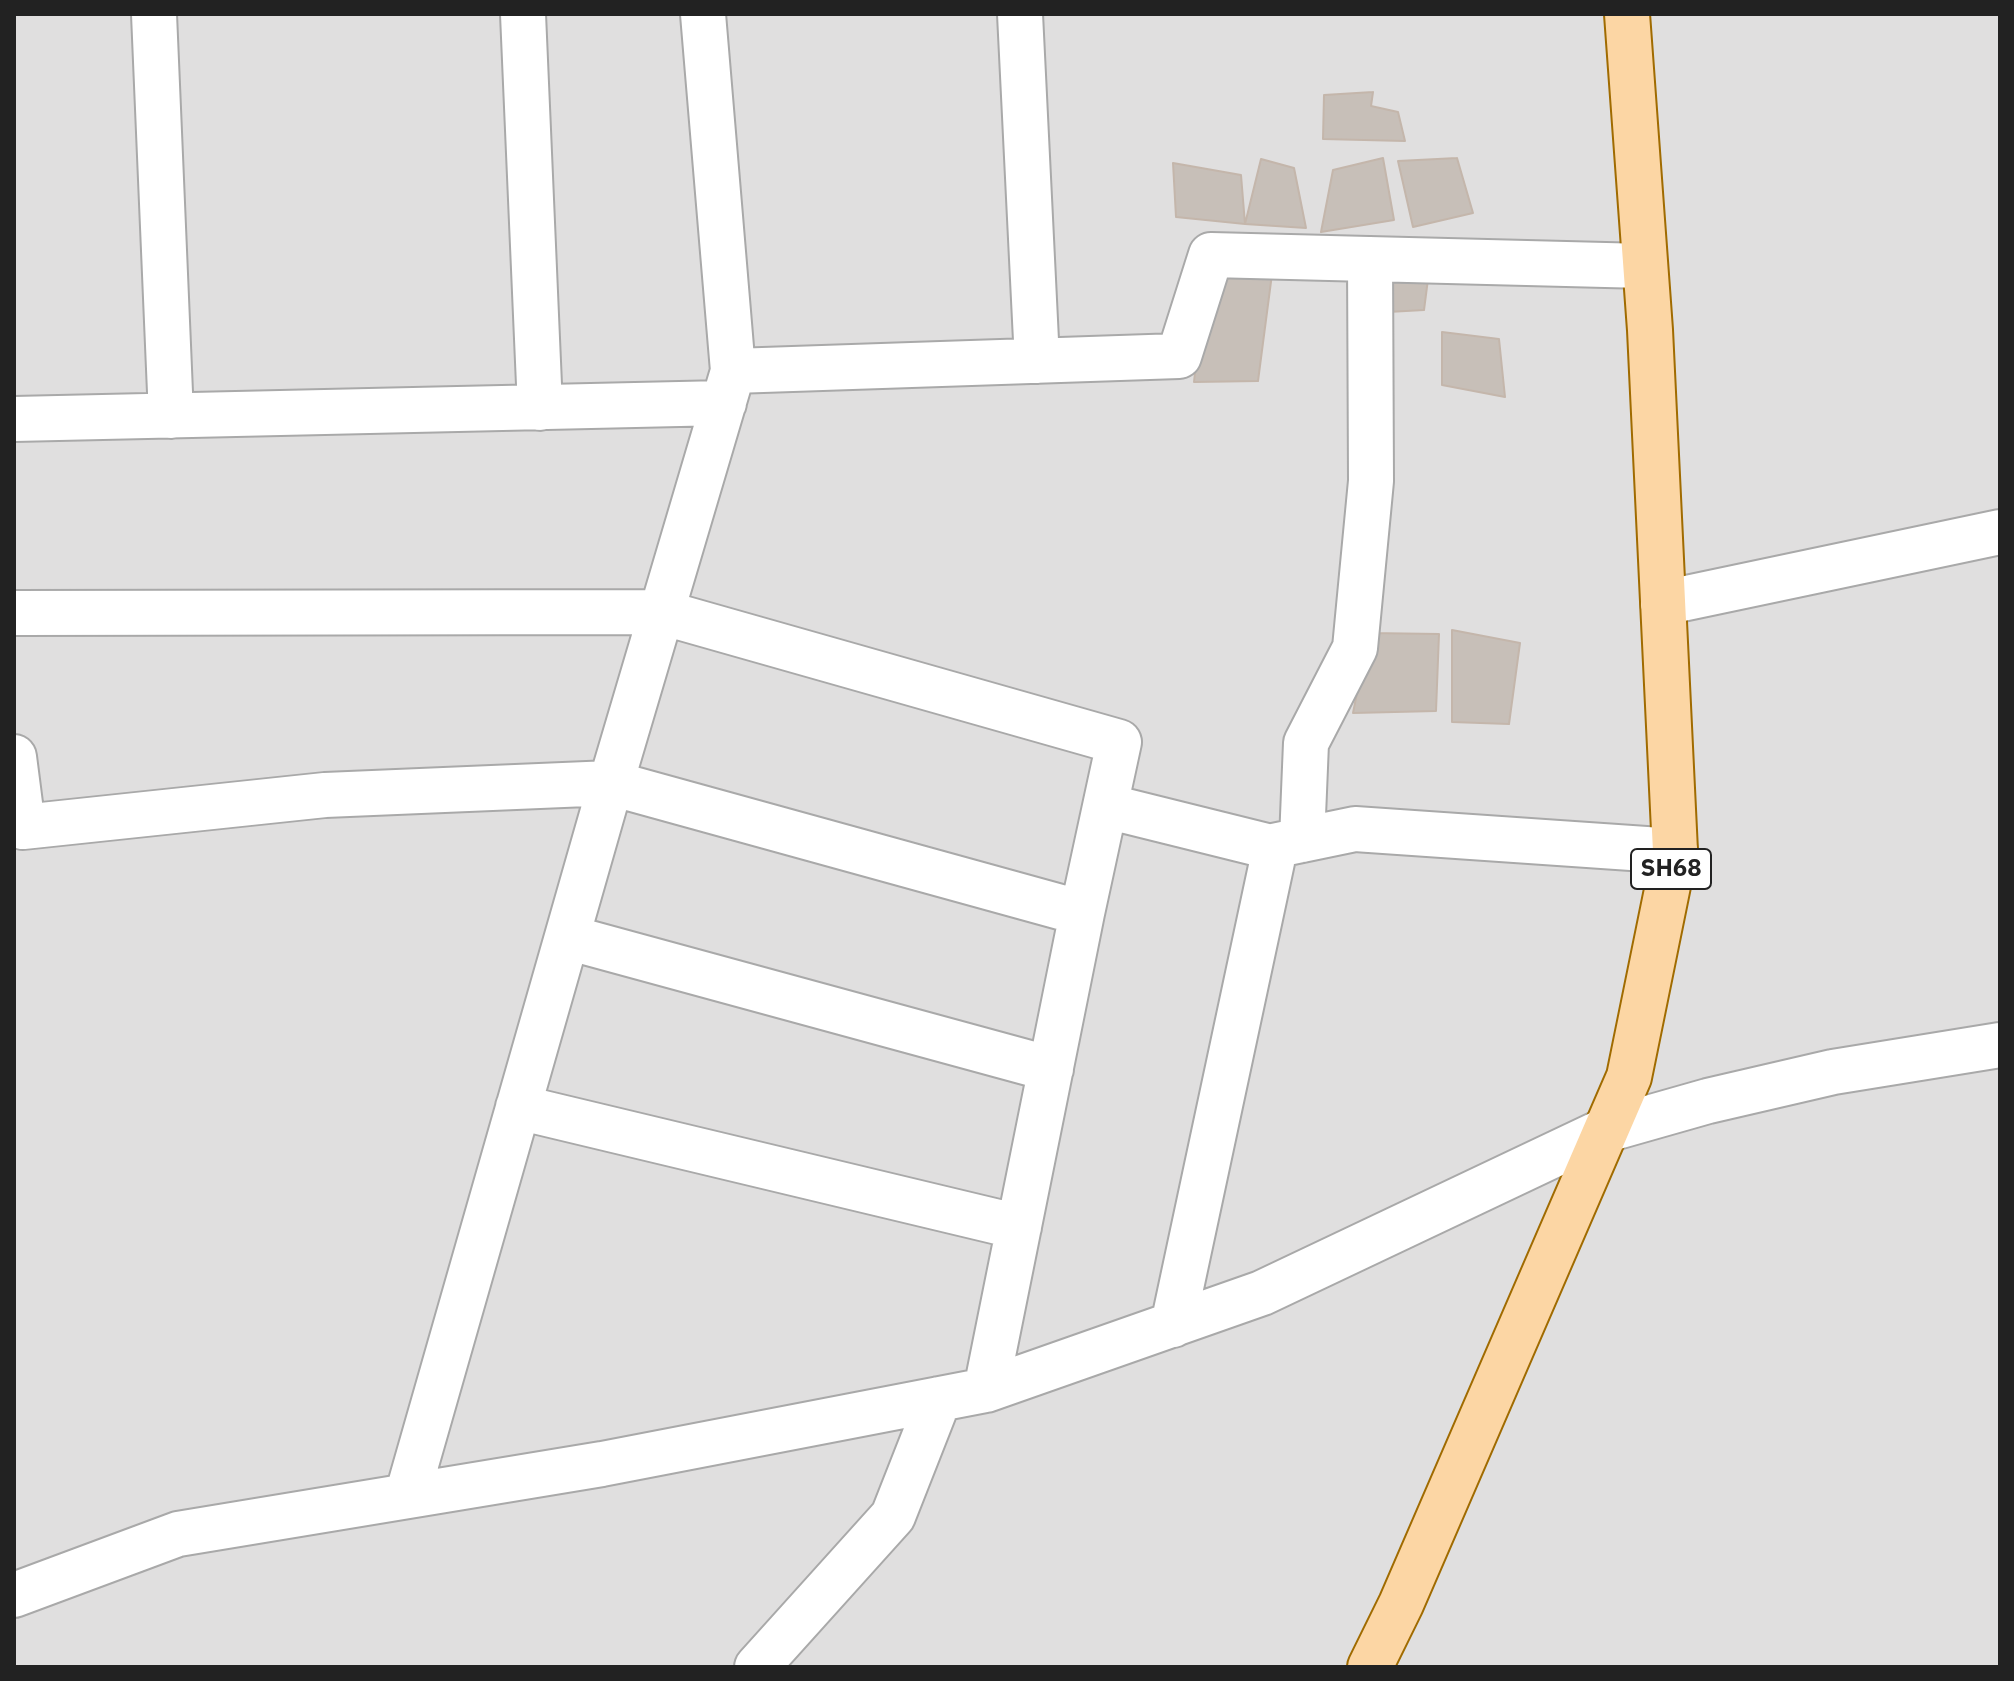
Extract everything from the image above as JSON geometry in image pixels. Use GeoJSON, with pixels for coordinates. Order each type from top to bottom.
{"type":"FeatureCollection","features":[{"type":"Feature","properties":{"kind":"main road","name":"SH68"},"geometry":{"type":"LineString","coordinates":[[1370,1667],[1401,1604],[1629,1077],[1675,851],[1645,266],[1627,14]]}},
{"type":"Feature","properties":{"kind":"street"},"geometry":{"type":"LineString","coordinates":[[154,14],[171,416]]}},
{"type":"Feature","properties":{"kind":"street"},"geometry":{"type":"LineString","coordinates":[[523,14],[540,408]]}},
{"type":"Feature","properties":{"kind":"street"},"geometry":{"type":"LineString","coordinates":[[407,1496],[728,387],[703,14]]}},
{"type":"Feature","properties":{"kind":"street"},"geometry":{"type":"LineString","coordinates":[[1020,14],[1037,361]]}},
{"type":"Feature","properties":{"kind":"street"},"geometry":{"type":"LineString","coordinates":[[14,419],[540,408],[728,387],[1037,361],[1179,356],[1211,255],[1645,266]]}},
{"type":"Feature","properties":{"kind":"street"},"geometry":{"type":"LineString","coordinates":[[1286,843],[1306,743],[1355,648],[1371,481],[1370,259]]}},
{"type":"Feature","properties":{"kind":"street"},"geometry":{"type":"LineString","coordinates":[[1663,603],[2000,532]]}},
{"type":"Feature","properties":{"kind":"street"},"geometry":{"type":"LineString","coordinates":[[14,613],[661,612],[1119,742],[986,1390]]}},
{"type":"Feature","properties":{"kind":"street"},"geometry":{"type":"LineString","coordinates":[[14,757],[23,827],[325,795],[611,783],[1082,913]]}},
{"type":"Feature","properties":{"kind":"street"},"geometry":{"type":"LineString","coordinates":[[1106,806],[1286,843]]}},
{"type":"Feature","properties":{"kind":"street"},"geometry":{"type":"LineString","coordinates":[[1173,1325],[1275,848],[1355,829],[1675,851]]}},
{"type":"Feature","properties":{"kind":"street"},"geometry":{"type":"LineString","coordinates":[[567,937],[1051,1069]]}},
{"type":"Feature","properties":{"kind":"street"},"geometry":{"type":"LineString","coordinates":[[14,1595],[178,1534],[602,1464],[986,1390],[1262,1293],[1606,1130],[1708,1101],[1833,1072],[2000,1045]]}},
{"type":"Feature","properties":{"kind":"street"},"geometry":{"type":"LineString","coordinates":[[518,1107],[1019,1227]]}},
{"type":"Feature","properties":{"kind":"street"},"geometry":{"type":"LineString","coordinates":[[757,1667],[893,1516],[939,1399]]}},
{"type":"Feature","properties":{"kind":"shaded area"},"geometry":{"type":"Polygon","coordinates":[[[14,14],[2000,14],[2000,1667],[14,1667],[14,14]]]}},
{"type":"Feature","properties":{"kind":"building"},"geometry":{"type":"Polygon","coordinates":[[[1373,92],[1371,106],[1398,112],[1405,141],[1323,139],[1324,95],[1373,92]]]}},
{"type":"Feature","properties":{"kind":"building"},"geometry":{"type":"Polygon","coordinates":[[[1383,158],[1394,220],[1321,232],[1333,170],[1383,158]]]}},
{"type":"Feature","properties":{"kind":"building"},"geometry":{"type":"Polygon","coordinates":[[[1457,158],[1473,213],[1413,227],[1398,161],[1457,158]]]}},
{"type":"Feature","properties":{"kind":"building"},"geometry":{"type":"Polygon","coordinates":[[[1261,159],[1294,168],[1306,228],[1245,224],[1261,159]]]}},
{"type":"Feature","properties":{"kind":"building"},"geometry":{"type":"Polygon","coordinates":[[[1173,163],[1241,175],[1245,224],[1176,217],[1173,163]]]}},
{"type":"Feature","properties":{"kind":"building"},"geometry":{"type":"Polygon","coordinates":[[[1378,259],[1428,279],[1424,310],[1352,314],[1347,284],[1378,259]]]}},
{"type":"Feature","properties":{"kind":"building"},"geometry":{"type":"Polygon","coordinates":[[[1206,271],[1272,274],[1258,381],[1194,382],[1206,271]]]}},
{"type":"Feature","properties":{"kind":"building"},"geometry":{"type":"Polygon","coordinates":[[[1442,332],[1499,339],[1505,397],[1442,385],[1442,332]]]}},
{"type":"Feature","properties":{"kind":"building"},"geometry":{"type":"Polygon","coordinates":[[[1452,630],[1520,643],[1509,724],[1452,722],[1452,630]]]}},
{"type":"Feature","properties":{"kind":"building"},"geometry":{"type":"Polygon","coordinates":[[[1369,633],[1439,634],[1436,711],[1353,713],[1369,633]]]}}]}
